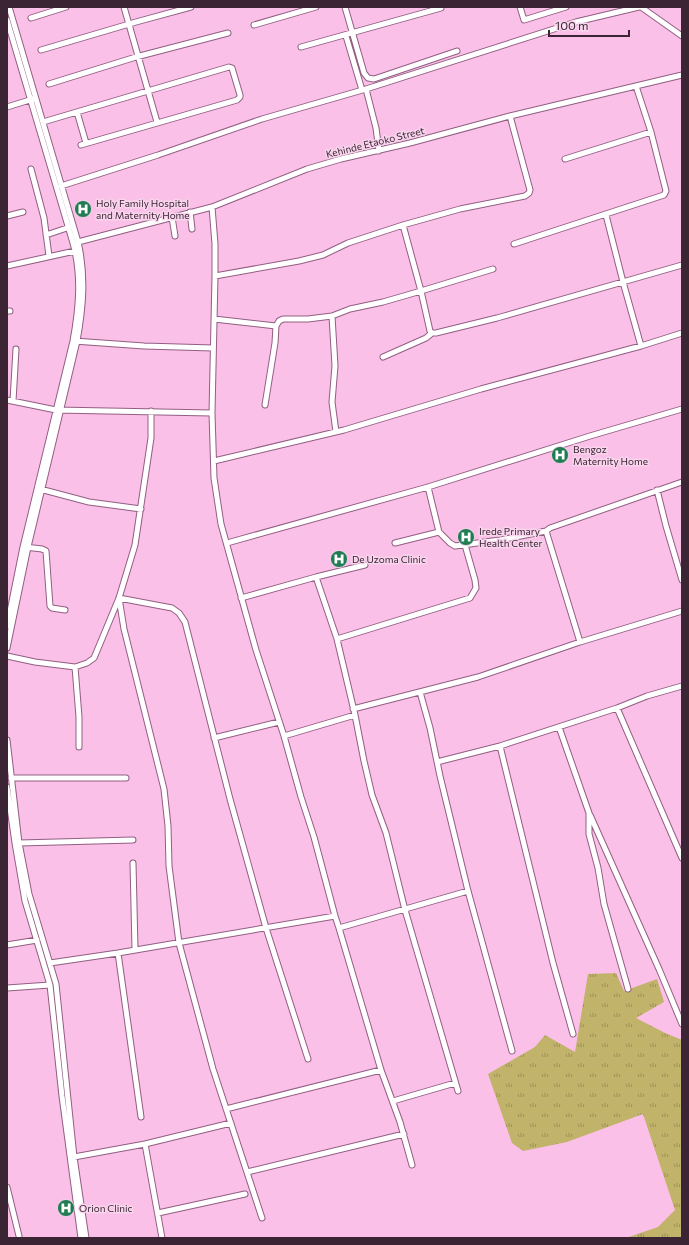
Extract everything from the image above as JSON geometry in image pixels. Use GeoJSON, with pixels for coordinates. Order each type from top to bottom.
{"type":"FeatureCollection","features":[{"type":"Feature","properties":{"kind":"street"},"geometry":{"type":"LineString","coordinates":[[9,7],[11,30]]}},
{"type":"Feature","properties":{"kind":"street"},"geometry":{"type":"LineString","coordinates":[[31,18],[66,7]]}},
{"type":"Feature","properties":{"kind":"street"},"geometry":{"type":"LineString","coordinates":[[124,7],[157,122]]}},
{"type":"Feature","properties":{"kind":"street"},"geometry":{"type":"LineString","coordinates":[[41,50],[191,7]]}},
{"type":"Feature","properties":{"kind":"street"},"geometry":{"type":"LineString","coordinates":[[254,25],[316,7]]}},
{"type":"Feature","properties":{"kind":"street"},"geometry":{"type":"LineString","coordinates":[[346,7],[364,73],[368,78],[374,79],[457,51]]}},
{"type":"Feature","properties":{"kind":"street"},"geometry":{"type":"LineString","coordinates":[[520,7],[524,20],[566,7]]}},
{"type":"Feature","properties":{"kind":"street"},"geometry":{"type":"LineString","coordinates":[[61,186],[158,155],[262,119],[364,90],[576,22],[640,7],[682,36]]}},
{"type":"Feature","properties":{"kind":"street"},"geometry":{"type":"LineString","coordinates":[[301,48],[441,8]]}},
{"type":"Feature","properties":{"kind":"street"},"geometry":{"type":"LineString","coordinates":[[7,20],[23,66],[61,196],[78,242],[84,292],[75,341],[26,547],[12,595],[7,626]]}},
{"type":"Feature","properties":{"kind":"street"},"geometry":{"type":"LineString","coordinates":[[49,84],[138,57],[228,33]]}},
{"type":"Feature","properties":{"kind":"street"},"geometry":{"type":"LineString","coordinates":[[346,36],[376,128],[379,151]]}},
{"type":"Feature","properties":{"kind":"street"},"geometry":{"type":"LineString","coordinates":[[43,122],[229,67],[232,68],[240,95],[237,100],[83,144],[77,112]]}},
{"type":"Feature","properties":{"kind":"street","name":"Kehinde Etaoko Street"},"geometry":{"type":"LineString","coordinates":[[78,242],[212,207],[308,169],[341,159],[379,151],[510,116],[682,75]]}},
{"type":"Feature","properties":{"kind":"street"},"geometry":{"type":"LineString","coordinates":[[514,244],[606,215],[666,193],[651,132],[636,86]]}},
{"type":"Feature","properties":{"kind":"street"},"geometry":{"type":"LineString","coordinates":[[7,107],[33,99]]}},
{"type":"Feature","properties":{"kind":"street"},"geometry":{"type":"LineString","coordinates":[[33,99],[43,122],[61,186],[61,196]]}},
{"type":"Feature","properties":{"kind":"street"},"geometry":{"type":"LineString","coordinates":[[215,276],[324,255],[348,243],[403,225],[460,209],[525,196],[530,190],[510,116]]}},
{"type":"Feature","properties":{"kind":"street"},"geometry":{"type":"LineString","coordinates":[[565,159],[651,132]]}},
{"type":"Feature","properties":{"kind":"street"},"geometry":{"type":"LineString","coordinates":[[31,169],[44,218],[49,256]]}},
{"type":"Feature","properties":{"kind":"street"},"geometry":{"type":"LineString","coordinates":[[212,207],[215,244],[212,413],[214,478],[221,524],[256,650],[278,722],[284,736],[314,837],[338,928],[381,1070],[404,1134],[412,1165]]}},
{"type":"Feature","properties":{"kind":"street"},"geometry":{"type":"LineString","coordinates":[[7,216],[23,212]]}},
{"type":"Feature","properties":{"kind":"street"},"geometry":{"type":"LineString","coordinates":[[190,212],[192,229]]}},
{"type":"Feature","properties":{"kind":"street"},"geometry":{"type":"LineString","coordinates":[[606,215],[640,346]]}},
{"type":"Feature","properties":{"kind":"street"},"geometry":{"type":"LineString","coordinates":[[172,217],[175,236]]}},
{"type":"Feature","properties":{"kind":"street"},"geometry":{"type":"LineString","coordinates":[[403,225],[421,290],[429,328],[432,333]]}},
{"type":"Feature","properties":{"kind":"street"},"geometry":{"type":"LineString","coordinates":[[46,234],[71,226]]}},
{"type":"Feature","properties":{"kind":"street"},"geometry":{"type":"LineString","coordinates":[[71,226],[79,291],[75,341]]}},
{"type":"Feature","properties":{"kind":"street"},"geometry":{"type":"LineString","coordinates":[[7,266],[75,251]]}},
{"type":"Feature","properties":{"kind":"street"},"geometry":{"type":"LineString","coordinates":[[383,357],[426,338],[432,333],[497,318],[682,265]]}},
{"type":"Feature","properties":{"kind":"street"},"geometry":{"type":"LineString","coordinates":[[265,405],[275,343],[276,326],[278,321],[283,319],[308,319],[332,316],[350,309],[383,302],[493,269]]}},
{"type":"Feature","properties":{"kind":"street"},"geometry":{"type":"LineString","coordinates":[[332,316],[335,366],[332,402],[336,432]]}},
{"type":"Feature","properties":{"kind":"street"},"geometry":{"type":"LineString","coordinates":[[214,318],[276,326]]}},
{"type":"Feature","properties":{"kind":"street"},"geometry":{"type":"LineString","coordinates":[[214,461],[336,432],[481,389],[640,346],[682,333]]}},
{"type":"Feature","properties":{"kind":"street"},"geometry":{"type":"LineString","coordinates":[[75,341],[144,346],[213,348]]}},
{"type":"Feature","properties":{"kind":"street"},"geometry":{"type":"LineString","coordinates":[[13,401],[16,349]]}},
{"type":"Feature","properties":{"kind":"street"},"geometry":{"type":"LineString","coordinates":[[7,400],[59,410],[212,413]]}},
{"type":"Feature","properties":{"kind":"street"},"geometry":{"type":"LineString","coordinates":[[226,543],[428,487],[682,409]]}},
{"type":"Feature","properties":{"kind":"street"},"geometry":{"type":"LineString","coordinates":[[7,656],[35,662],[75,667],[87,663],[94,658],[119,598],[135,545],[151,438],[151,411]]}},
{"type":"Feature","properties":{"kind":"street"},"geometry":{"type":"LineString","coordinates":[[428,487],[440,532],[450,543],[455,546],[500,540],[546,531],[550,528],[682,482]]}},
{"type":"Feature","properties":{"kind":"street"},"geometry":{"type":"LineString","coordinates":[[40,489],[89,502],[141,509]]}},
{"type":"Feature","properties":{"kind":"street"},"geometry":{"type":"LineString","coordinates":[[657,490],[682,580]]}},
{"type":"Feature","properties":{"kind":"street"},"geometry":{"type":"LineString","coordinates":[[546,531],[580,642]]}},
{"type":"Feature","properties":{"kind":"street"},"geometry":{"type":"LineString","coordinates":[[396,543],[440,532]]}},
{"type":"Feature","properties":{"kind":"street"},"geometry":{"type":"LineString","coordinates":[[337,640],[470,598],[476,588],[465,545]]}},
{"type":"Feature","properties":{"kind":"street"},"geometry":{"type":"LineString","coordinates":[[26,547],[46,551],[50,606],[52,608],[65,610]]}},
{"type":"Feature","properties":{"kind":"street"},"geometry":{"type":"LineString","coordinates":[[241,598],[364,565]]}},
{"type":"Feature","properties":{"kind":"street"},"geometry":{"type":"LineString","coordinates":[[316,577],[337,640],[372,795],[386,833],[405,910],[458,1091]]}},
{"type":"Feature","properties":{"kind":"street"},"geometry":{"type":"LineString","coordinates":[[7,648],[12,595]]}},
{"type":"Feature","properties":{"kind":"street"},"geometry":{"type":"LineString","coordinates":[[119,598],[172,608],[179,613],[185,622],[214,738],[266,928],[308,1059]]}},
{"type":"Feature","properties":{"kind":"street"},"geometry":{"type":"LineString","coordinates":[[119,598],[124,629],[164,789],[168,826],[169,866],[179,943],[204,1037],[262,1218]]}},
{"type":"Feature","properties":{"kind":"street"},"geometry":{"type":"LineString","coordinates":[[353,709],[478,677],[580,642],[682,611]]}},
{"type":"Feature","properties":{"kind":"street"},"geometry":{"type":"LineString","coordinates":[[75,667],[79,717],[79,747]]}},
{"type":"Feature","properties":{"kind":"street"},"geometry":{"type":"LineString","coordinates":[[437,762],[500,746],[617,708],[647,696],[681,688]]}},
{"type":"Feature","properties":{"kind":"street"},"geometry":{"type":"LineString","coordinates":[[420,692],[468,891],[512,1051]]}},
{"type":"Feature","properties":{"kind":"street"},"geometry":{"type":"LineString","coordinates":[[617,708],[682,858]]}},
{"type":"Feature","properties":{"kind":"street"},"geometry":{"type":"LineString","coordinates":[[284,736],[355,715]]}},
{"type":"Feature","properties":{"kind":"street"},"geometry":{"type":"LineString","coordinates":[[214,738],[278,722]]}},
{"type":"Feature","properties":{"kind":"street"},"geometry":{"type":"LineString","coordinates":[[559,727],[589,812],[682,1024]]}},
{"type":"Feature","properties":{"kind":"street"},"geometry":{"type":"LineString","coordinates":[[7,740],[20,843],[30,899],[56,984],[74,1157],[86,1238]]}},
{"type":"Feature","properties":{"kind":"street"},"geometry":{"type":"LineString","coordinates":[[500,746],[551,957],[573,1034]]}},
{"type":"Feature","properties":{"kind":"street"},"geometry":{"type":"LineString","coordinates":[[11,778],[126,778]]}},
{"type":"Feature","properties":{"kind":"street"},"geometry":{"type":"LineString","coordinates":[[7,787],[10,825],[25,901],[50,985],[62,1096],[81,1238]]}},
{"type":"Feature","properties":{"kind":"street"},"geometry":{"type":"LineString","coordinates":[[589,812],[589,834],[598,868],[604,904],[628,989]]}},
{"type":"Feature","properties":{"kind":"street"},"geometry":{"type":"LineString","coordinates":[[20,843],[133,840]]}},
{"type":"Feature","properties":{"kind":"street"},"geometry":{"type":"LineString","coordinates":[[133,863],[135,949]]}},
{"type":"Feature","properties":{"kind":"street"},"geometry":{"type":"LineString","coordinates":[[338,928],[468,891]]}},
{"type":"Feature","properties":{"kind":"street"},"geometry":{"type":"LineString","coordinates":[[50,963],[179,943],[335,916]]}},
{"type":"Feature","properties":{"kind":"street"},"geometry":{"type":"LineString","coordinates":[[7,945],[37,940]]}},
{"type":"Feature","properties":{"kind":"street"},"geometry":{"type":"LineString","coordinates":[[118,953],[141,1117]]}},
{"type":"Feature","properties":{"kind":"street"},"geometry":{"type":"LineString","coordinates":[[7,988],[50,985]]}},
{"type":"Feature","properties":{"kind":"street"},"geometry":{"type":"LineString","coordinates":[[226,1109],[381,1070]]}},
{"type":"Feature","properties":{"kind":"street"},"geometry":{"type":"LineString","coordinates":[[393,1101],[456,1083]]}},
{"type":"Feature","properties":{"kind":"street"},"geometry":{"type":"LineString","coordinates":[[74,1157],[145,1144],[231,1123]]}},
{"type":"Feature","properties":{"kind":"street"},"geometry":{"type":"LineString","coordinates":[[247,1172],[404,1134]]}},
{"type":"Feature","properties":{"kind":"street"},"geometry":{"type":"LineString","coordinates":[[145,1144],[162,1238]]}},
{"type":"Feature","properties":{"kind":"street"},"geometry":{"type":"LineString","coordinates":[[7,1187],[19,1236]]}},
{"type":"Feature","properties":{"kind":"street"},"geometry":{"type":"LineString","coordinates":[[158,1213],[245,1194]]}},
{"type":"Feature","properties":{"kind":"green space"},"geometry":{"type":"Polygon","coordinates":[[[616,973],[624,991],[657,979],[664,1002],[636,1018],[682,1040],[682,1238],[626,1238],[658,1227],[675,1210],[643,1114],[567,1142],[523,1151],[512,1143],[488,1074],[535,1047],[545,1035],[575,1052],[588,974],[616,973]]]}},
{"type":"Feature","properties":{"kind":"place","name":"Holy Family Hospital and Maternity Home"},"geometry":{"type":"Point","coordinates":[83,209]}},
{"type":"Feature","properties":{"kind":"place","name":"Bengoz Maternity Home"},"geometry":{"type":"Point","coordinates":[560,455]}},
{"type":"Feature","properties":{"kind":"place","name":"Irede Primary Health Center"},"geometry":{"type":"Point","coordinates":[466,537]}},
{"type":"Feature","properties":{"kind":"place","name":"De Uzoma Clinic"},"geometry":{"type":"Point","coordinates":[339,559]}},
{"type":"Feature","properties":{"kind":"place","name":"Orion Clinic"},"geometry":{"type":"Point","coordinates":[66,1208]}}]}
